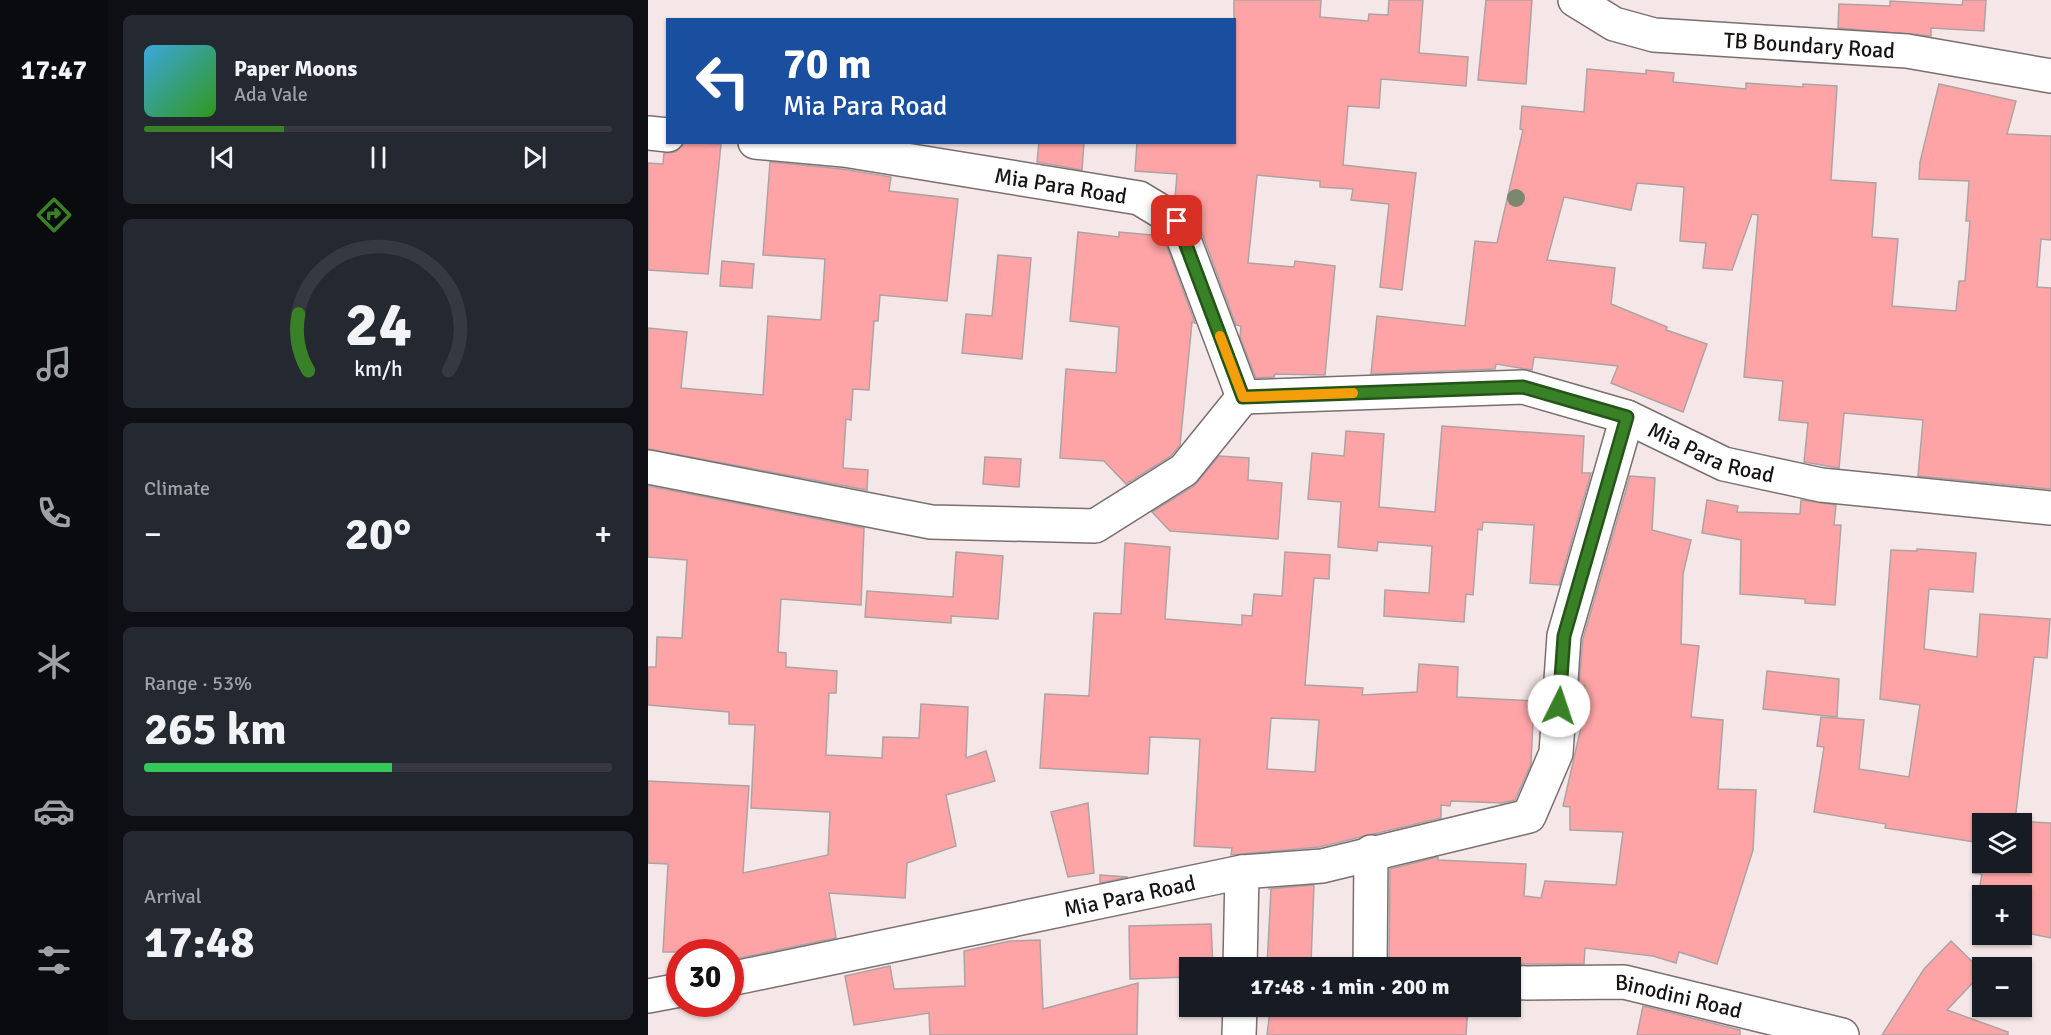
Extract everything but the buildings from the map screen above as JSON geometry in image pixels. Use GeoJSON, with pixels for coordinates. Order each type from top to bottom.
{"type":"FeatureCollection","features":[{"type":"Feature","properties":{"kind":"street","name":"TB Boundary Road"},"geometry":{"type":"LineString","coordinates":[[1575,0],[1614,24],[1654,35],[1907,51],[2051,76]]}},
{"type":"Feature","properties":{"kind":"street"},"geometry":{"type":"LineString","coordinates":[[648,133],[666,135]]}},
{"type":"Feature","properties":{"kind":"street","name":"Mia Para Road"},"geometry":{"type":"LineString","coordinates":[[777,144],[844,150],[1138,198],[1177,221],[1243,397],[1523,387],[1627,417],[1724,464],[1821,485],[2051,508]]}},
{"type":"Feature","properties":{"kind":"street"},"geometry":{"type":"LineString","coordinates":[[648,467],[931,522],[1095,526],[1184,471],[1243,397]]}},
{"type":"Feature","properties":{"kind":"street","name":"Mia Para Road"},"geometry":{"type":"LineString","coordinates":[[744,976],[1242,872],[1322,866],[1371,852],[1528,816],[1556,753],[1564,636],[1627,417]]}},
{"type":"Feature","properties":{"kind":"street"},"geometry":{"type":"LineString","coordinates":[[1370,957],[1371,852]]}},
{"type":"Feature","properties":{"kind":"street"},"geometry":{"type":"LineString","coordinates":[[1240,957],[1242,872]]}},
{"type":"Feature","properties":{"kind":"street","name":"Binodini Road"},"geometry":{"type":"LineString","coordinates":[[1521,983],[1624,982],[1842,1035]]}},
{"type":"Feature","properties":{"kind":"street"},"geometry":{"type":"LineString","coordinates":[[648,996],[666,993]]}},
{"type":"Feature","properties":{"kind":"street"},"geometry":{"type":"LineString","coordinates":[[1239,1035],[1240,1017]]}},
{"type":"Feature","properties":{"kind":"slow traffic"},"geometry":{"type":"LineString","coordinates":[[1220,336],[1243,397],[1353,393]]}},
{"type":"Feature","properties":{"kind":"route"},"geometry":{"type":"LineString","coordinates":[[1177,221],[1243,397],[1523,387],[1627,417],[1564,636],[1559,706]]}}]}
